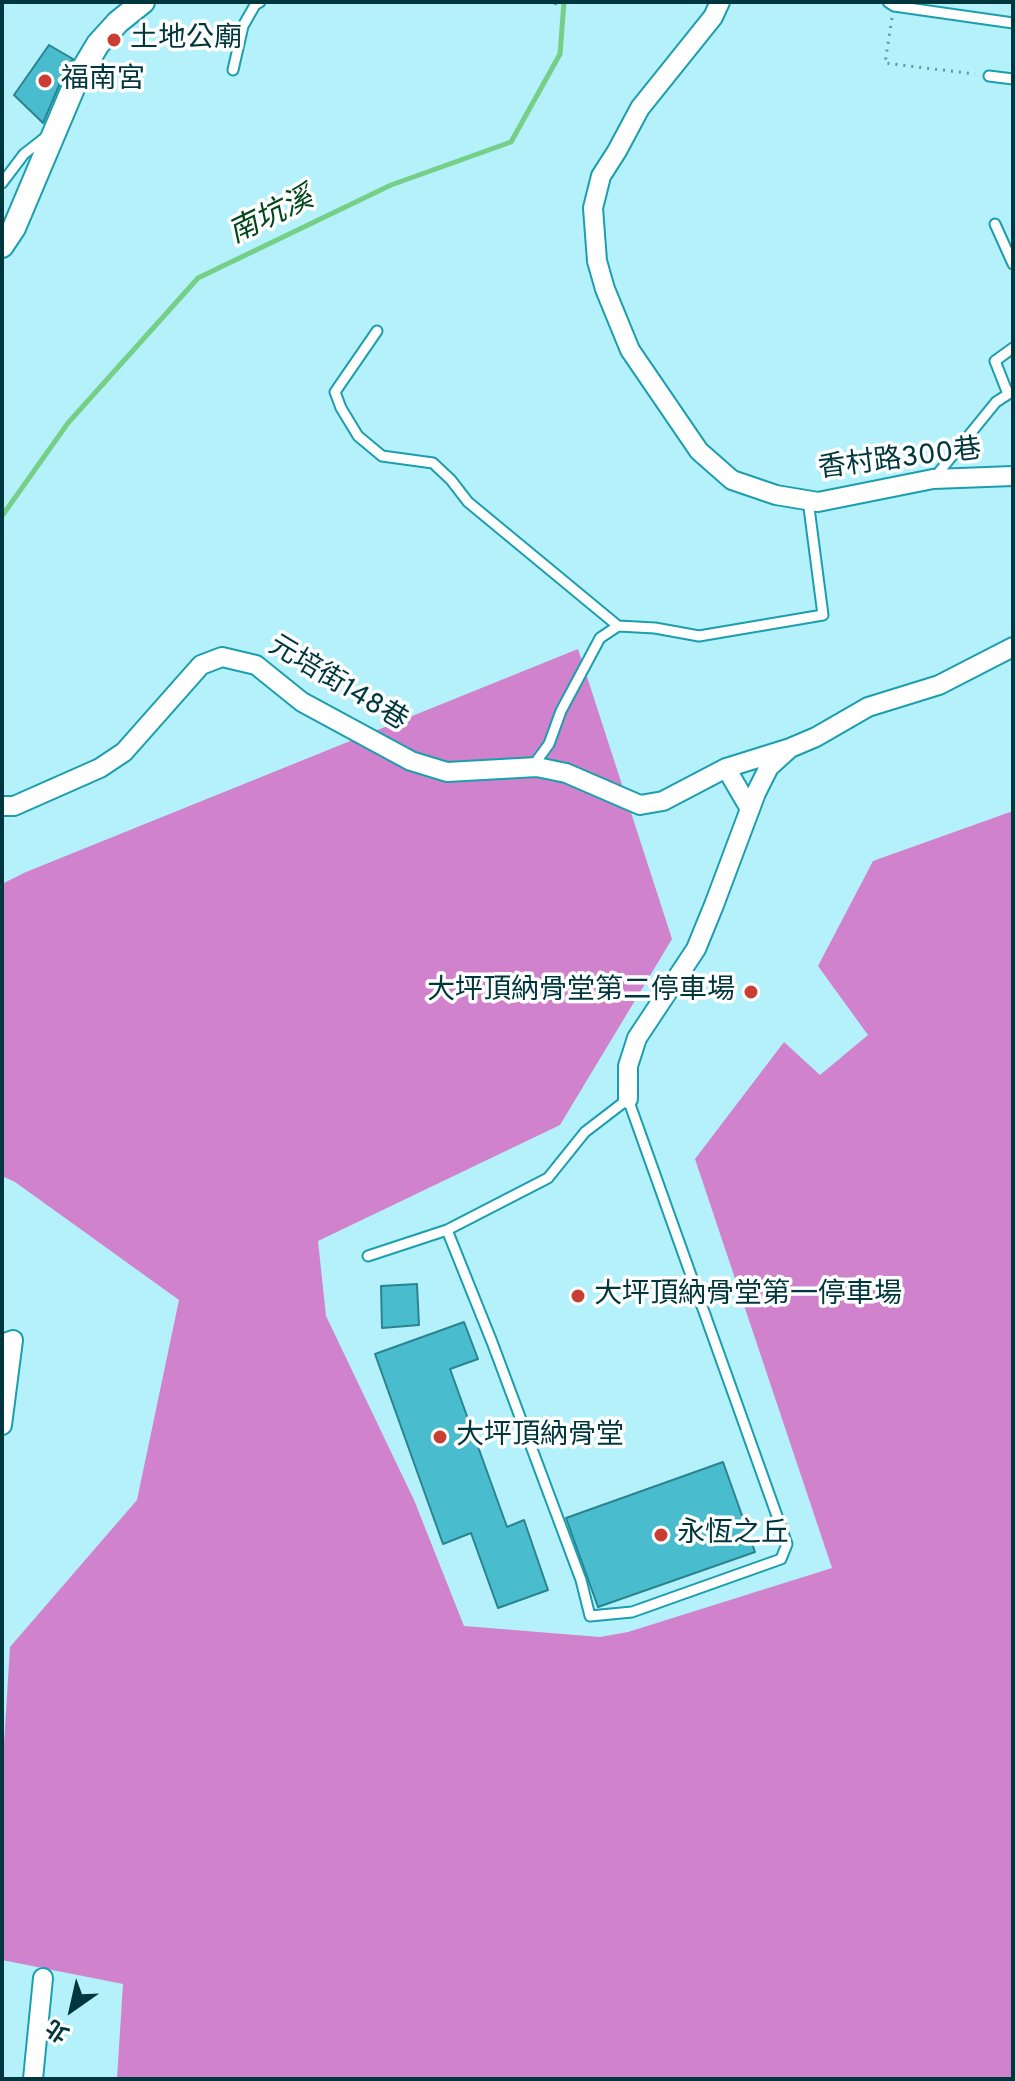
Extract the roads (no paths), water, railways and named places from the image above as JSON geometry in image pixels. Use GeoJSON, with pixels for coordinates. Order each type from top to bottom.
{"type":"FeatureCollection","features":[{"type":"Feature","properties":{"kind":"street"},"geometry":{"type":"LineString","coordinates":[[2,246],[14,228],[77,79],[98,44],[118,22],[143,2]]}},
{"type":"Feature","properties":{"kind":"street","name":"香村路300巷"},"geometry":{"type":"LineString","coordinates":[[720,2],[713,17],[640,108],[601,176],[593,208],[597,261],[630,350],[699,451],[732,480],[776,495],[818,502],[933,479],[1013,476]]}},
{"type":"Feature","properties":{"kind":"street"},"geometry":{"type":"LineString","coordinates":[[628,1099],[628,1066],[637,1038],[696,949],[769,767],[790,748],[868,707],[939,685],[1013,647]]}},
{"type":"Feature","properties":{"kind":"street","name":"元培街148巷"},"geometry":{"type":"LineString","coordinates":[[2,806],[14,806],[100,768],[124,752],[201,665],[222,657],[256,665],[302,702],[411,761],[447,772],[537,767],[566,773],[640,805],[663,801],[726,768],[790,748]]}},
{"type":"Feature","properties":{"kind":"street"},"geometry":{"type":"LineString","coordinates":[[726,768],[750,809]]}},
{"type":"Feature","properties":{"kind":"street"},"geometry":{"type":"LineString","coordinates":[[2,1425],[7,1342]]}},
{"type":"Feature","properties":{"kind":"street"},"geometry":{"type":"LineString","coordinates":[[33,2079],[43,1978]]}},
{"type":"Feature","properties":{"kind":"lane"},"geometry":{"type":"LineString","coordinates":[[233,70],[243,26],[260,2]]}},
{"type":"Feature","properties":{"kind":"lane"},"geometry":{"type":"LineString","coordinates":[[892,3],[1013,23]]}},
{"type":"Feature","properties":{"kind":"lane"},"geometry":{"type":"LineString","coordinates":[[989,76],[1013,79]]}},
{"type":"Feature","properties":{"kind":"lane"},"geometry":{"type":"LineString","coordinates":[[2,183],[24,154],[56,129]]}},
{"type":"Feature","properties":{"kind":"lane"},"geometry":{"type":"LineString","coordinates":[[995,224],[1013,264]]}},
{"type":"Feature","properties":{"kind":"lane"},"geometry":{"type":"LineString","coordinates":[[377,331],[335,392],[358,436],[382,456],[433,463],[468,502],[618,626],[655,628],[699,636],[823,615],[808,500]]}},
{"type":"Feature","properties":{"kind":"lane"},"geometry":{"type":"LineString","coordinates":[[933,479],[996,402],[1010,392],[995,361],[1013,348]]}},
{"type":"Feature","properties":{"kind":"lane"},"geometry":{"type":"LineString","coordinates":[[537,767],[561,711],[600,638],[618,626]]}},
{"type":"Feature","properties":{"kind":"lane"},"geometry":{"type":"LineString","coordinates":[[368,1256],[447,1230],[548,1178],[585,1132],[628,1099],[787,1544],[781,1559],[632,1612],[590,1616],[581,1580],[536,1458],[447,1230]]}},
{"type":"Feature","properties":{"kind":"waterway","name":"南坑溪"},"geometry":{"type":"LineString","coordinates":[[2,516],[68,423],[198,278],[391,185],[511,142],[560,54],[564,2]]}},
{"type":"Feature","properties":{"kind":"place","name":"土地公廟"},"geometry":{"type":"Point","coordinates":[114,40]}},
{"type":"Feature","properties":{"kind":"place","name":"福南宮"},"geometry":{"type":"Point","coordinates":[45,81]}},
{"type":"Feature","properties":{"kind":"place","name":"大坪頂納骨堂第二停車場"},"geometry":{"type":"Point","coordinates":[751,992]}},
{"type":"Feature","properties":{"kind":"place","name":"大坪頂納骨堂第一停車場"},"geometry":{"type":"Point","coordinates":[578,1296]}},
{"type":"Feature","properties":{"kind":"place","name":"大坪頂納骨堂"},"geometry":{"type":"Point","coordinates":[440,1437]}},
{"type":"Feature","properties":{"kind":"place","name":"永恆之丘"},"geometry":{"type":"Point","coordinates":[661,1535]}}]}
